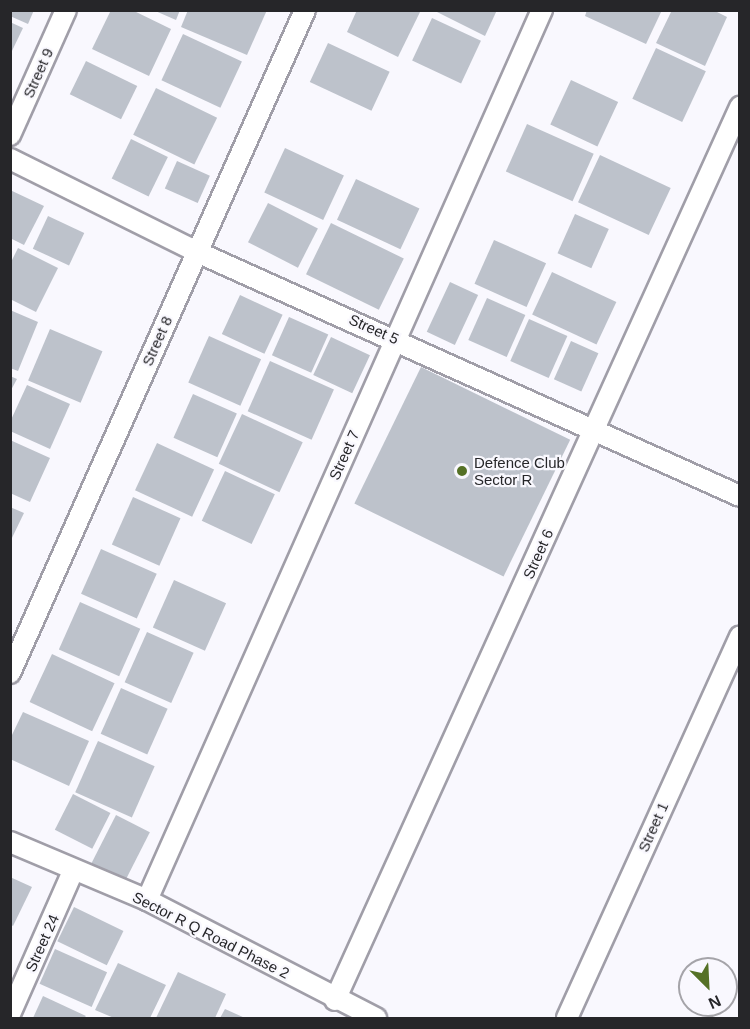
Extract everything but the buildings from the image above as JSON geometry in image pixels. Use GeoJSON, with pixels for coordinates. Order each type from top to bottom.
{"type":"FeatureCollection","features":[{"type":"Feature","properties":{"kind":"street","name":"Street 9"},"geometry":{"type":"LineString","coordinates":[[10,135],[66,10]]}},
{"type":"Feature","properties":{"kind":"street","name":"Street 8"},"geometry":{"type":"LineString","coordinates":[[10,673],[305,10]]}},
{"type":"Feature","properties":{"kind":"street","name":"Street 7"},"geometry":{"type":"LineString","coordinates":[[147,900],[542,10]]}},
{"type":"Feature","properties":{"kind":"street","name":"Street 6"},"geometry":{"type":"LineString","coordinates":[[335,1000],[740,107]]}},
{"type":"Feature","properties":{"kind":"street","name":"Street 5"},"geometry":{"type":"LineString","coordinates":[[10,159],[197,252],[595,428],[740,496]]}},
{"type":"Feature","properties":{"kind":"street","name":"Street 1"},"geometry":{"type":"LineString","coordinates":[[567,1018],[740,636]]}},
{"type":"Feature","properties":{"kind":"street","name":"Sector R Q Road Phase 2"},"geometry":{"type":"LineString","coordinates":[[10,842],[73,871],[147,900],[335,1000],[376,1018]]}},
{"type":"Feature","properties":{"kind":"street","name":"Street 24"},"geometry":{"type":"LineString","coordinates":[[10,1014],[73,871]]}},
{"type":"Feature","properties":{"kind":"place","name":"Defence Club Sector R"},"geometry":{"type":"Point","coordinates":[462,471]}}]}
